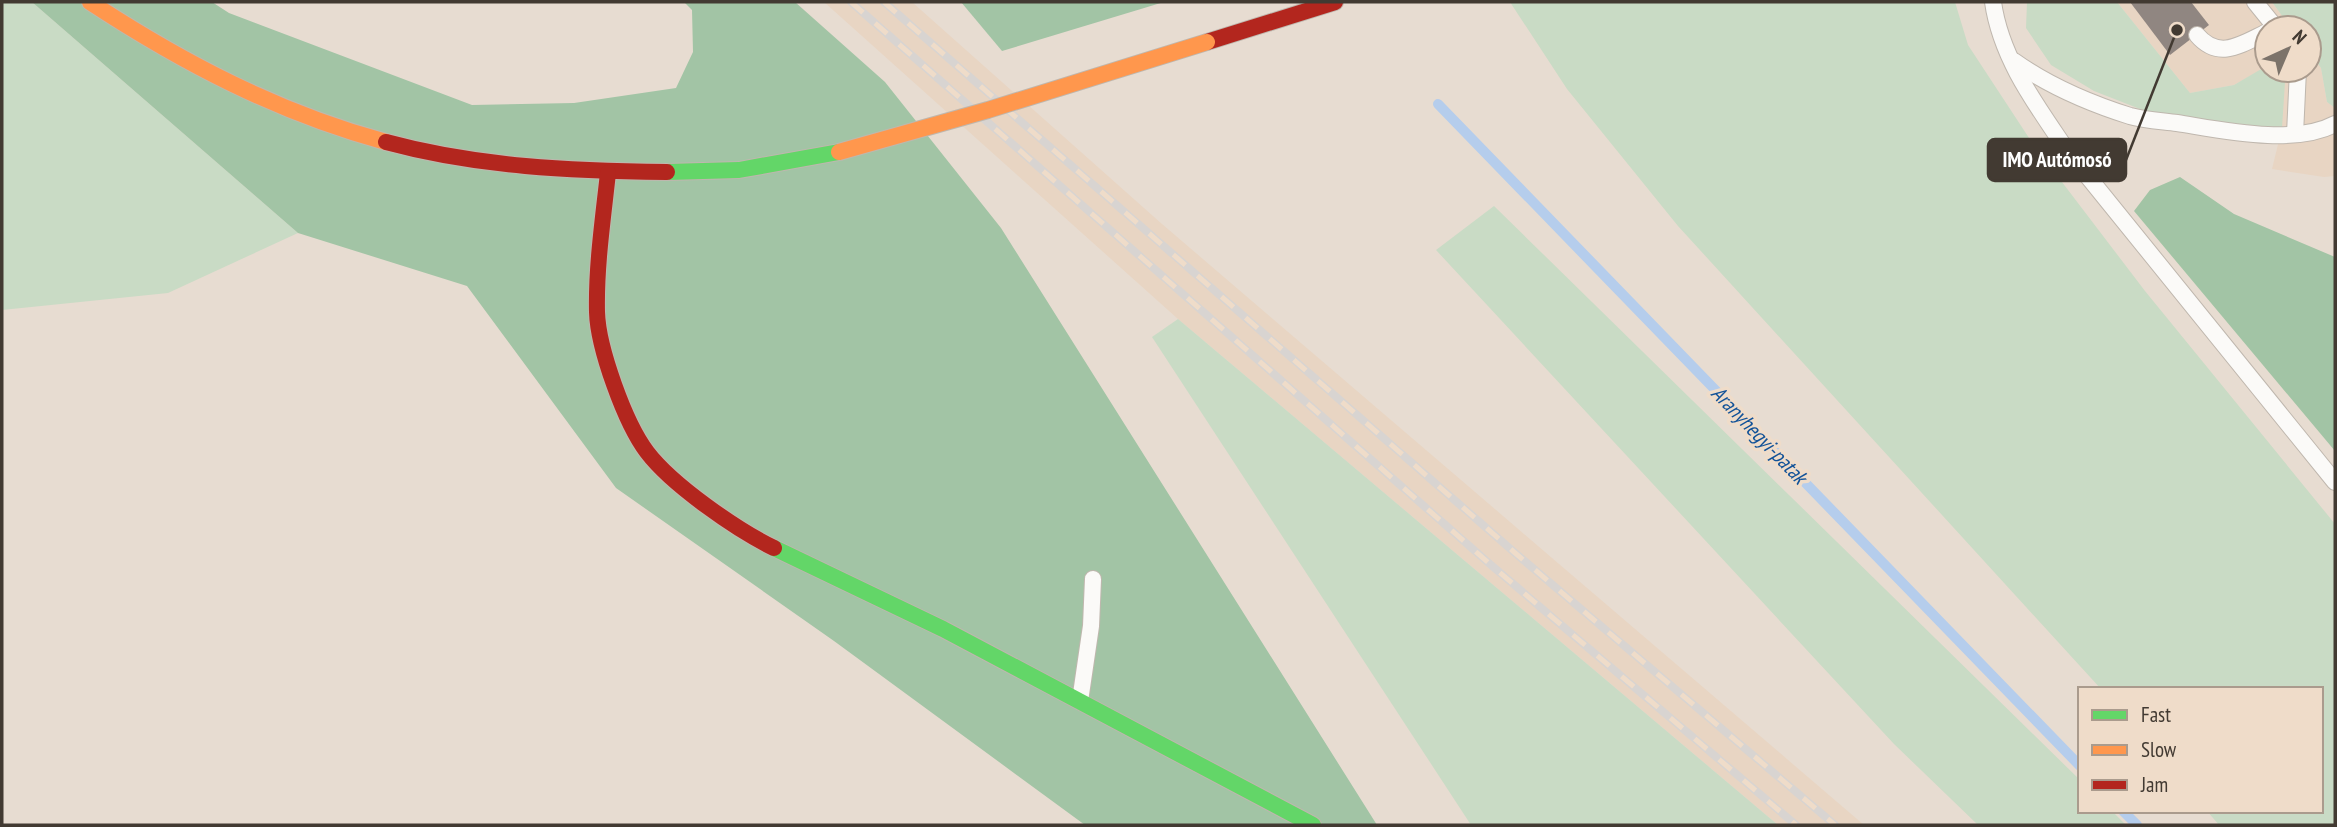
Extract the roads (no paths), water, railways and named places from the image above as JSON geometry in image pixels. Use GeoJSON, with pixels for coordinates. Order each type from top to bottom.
{"type":"FeatureCollection","features":[{"type":"Feature","properties":{"kind":"street"},"geometry":{"type":"LineString","coordinates":[[90,2],[167,51],[211,75],[319,122],[445,156],[523,168],[608,173],[737,170],[839,152],[988,110],[1335,2]]}},
{"type":"Feature","properties":{"kind":"street"},"geometry":{"type":"LineString","coordinates":[[608,173],[597,315],[608,365],[626,413],[648,452],[689,494],[757,540],[943,629],[1313,825]]}},
{"type":"Feature","properties":{"kind":"lane"},"geometry":{"type":"LineString","coordinates":[[1993,2],[2009,58],[2033,101],[2068,152],[2335,482]]}},
{"type":"Feature","properties":{"kind":"lane"},"geometry":{"type":"LineString","coordinates":[[2197,35],[2206,46],[2218,49],[2235,48],[2253,39]]}},
{"type":"Feature","properties":{"kind":"lane"},"geometry":{"type":"LineString","coordinates":[[2009,58],[2039,79],[2132,117],[2270,135],[2295,134],[2335,124]]}},
{"type":"Feature","properties":{"kind":"lane"},"geometry":{"type":"LineString","coordinates":[[2295,134],[2297,84]]}},
{"type":"Feature","properties":{"kind":"lane"},"geometry":{"type":"LineString","coordinates":[[1080,701],[1091,626],[1093,579]]}},
{"type":"Feature","properties":{"kind":"waterway","name":"Aranyhegyi-patak"},"geometry":{"type":"LineString","coordinates":[[1438,104],[2078,764]]}},
{"type":"Feature","properties":{"kind":"waterway","name":"Aranyhegyi-patak"},"geometry":{"type":"LineString","coordinates":[[2125,813],[2137,825]]}},
{"type":"Feature","properties":{"kind":"railway"},"geometry":{"type":"LineString","coordinates":[[851,2],[1491,565],[1796,825]]}},
{"type":"Feature","properties":{"kind":"railway"},"geometry":{"type":"LineString","coordinates":[[884,2],[1514,552],[1835,825]]}},
{"type":"Feature","properties":{"kind":"place","name":"IMO Autómosó"},"geometry":{"type":"Point","coordinates":[2177,30]}}]}
